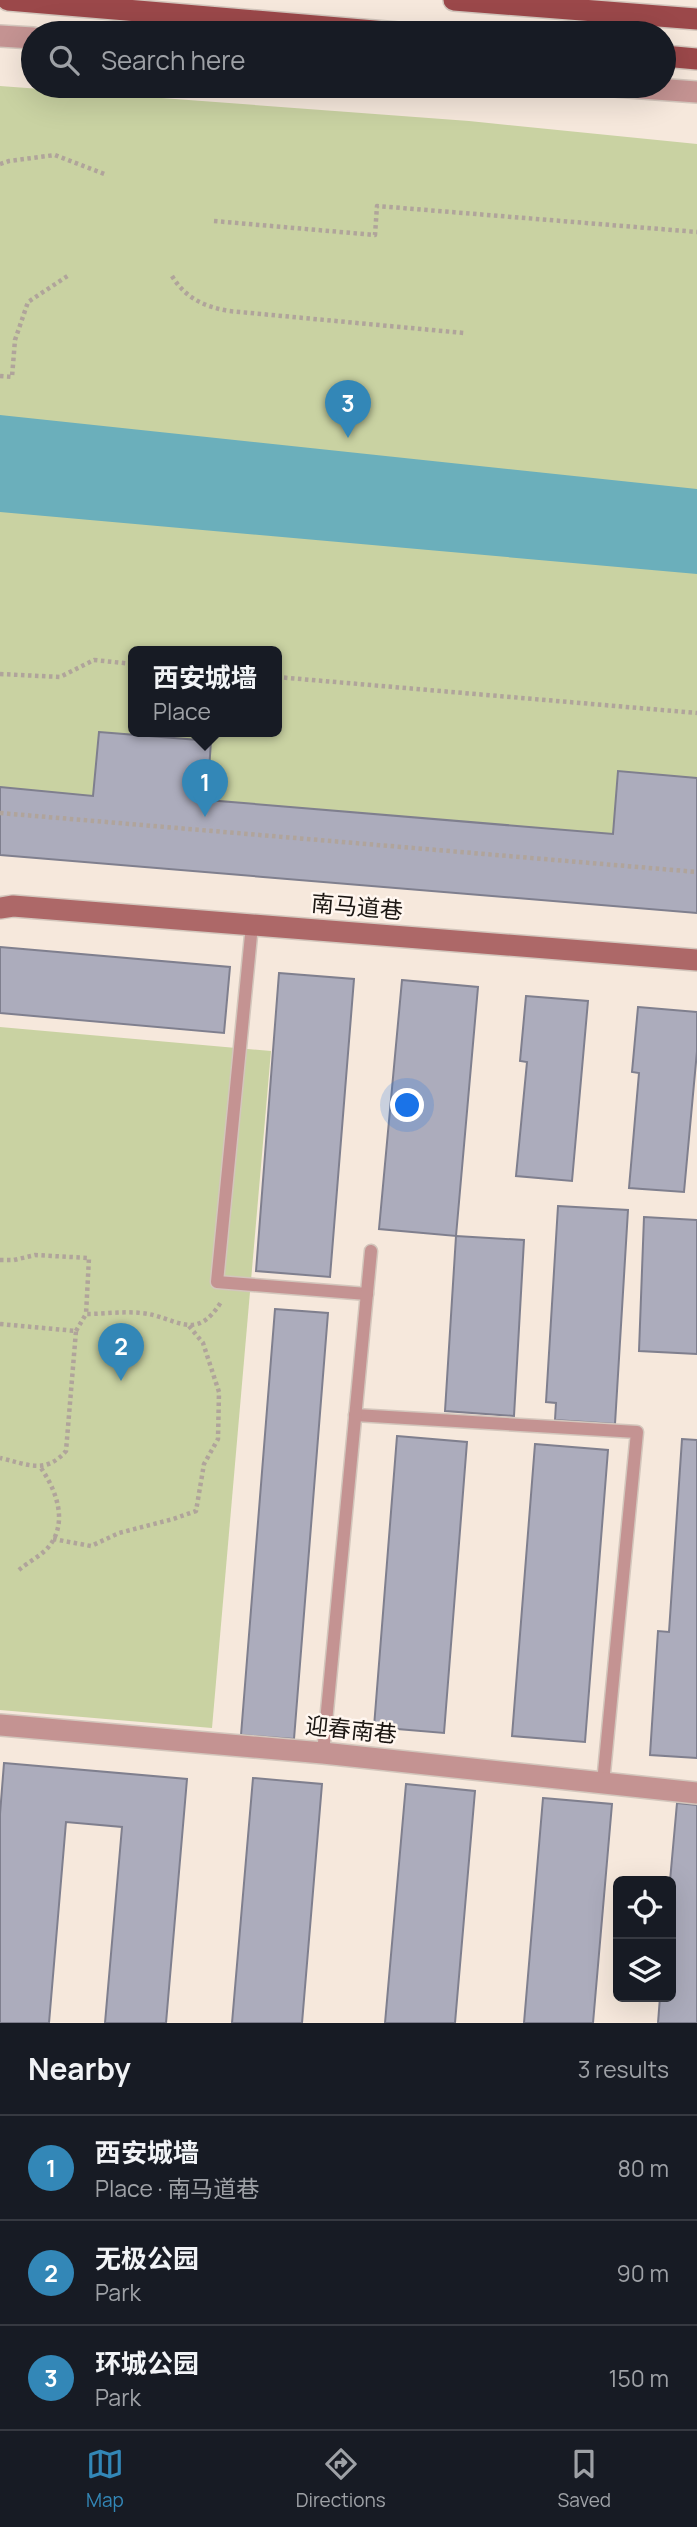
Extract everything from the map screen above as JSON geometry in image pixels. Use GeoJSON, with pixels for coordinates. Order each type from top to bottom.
{"type":"FeatureCollection","features":[{"type":"Feature","properties":{"kind":"main road"},"geometry":{"type":"LineString","coordinates":[[8,0],[256,21]]}},
{"type":"Feature","properties":{"kind":"main road"},"geometry":{"type":"LineString","coordinates":[[454,0],[697,19]]}},
{"type":"Feature","properties":{"kind":"main road"},"geometry":{"type":"LineString","coordinates":[[676,57],[697,59]]}},
{"type":"Feature","properties":{"kind":"street"},"geometry":{"type":"LineString","coordinates":[[0,36],[21,37]]}},
{"type":"Feature","properties":{"kind":"street"},"geometry":{"type":"LineString","coordinates":[[676,90],[697,92]]}},
{"type":"Feature","properties":{"kind":"street","name":"南马道巷"},"geometry":{"type":"LineString","coordinates":[[6,907],[697,960]]}},
{"type":"Feature","properties":{"kind":"street","name":"迎春南巷"},"geometry":{"type":"LineString","coordinates":[[0,1726],[323,1753],[697,1793]]}},
{"type":"Feature","properties":{"kind":"lane"},"geometry":{"type":"LineString","coordinates":[[252,925],[217,1282],[367,1294]]}},
{"type":"Feature","properties":{"kind":"lane"},"geometry":{"type":"LineString","coordinates":[[323,1753],[371,1251]]}},
{"type":"Feature","properties":{"kind":"lane"},"geometry":{"type":"LineString","coordinates":[[355,1415],[637,1432],[603,1783]]}},
{"type":"Feature","properties":{"kind":"path"},"geometry":{"type":"LineString","coordinates":[[0,164],[55,155],[107,175]]}},
{"type":"Feature","properties":{"kind":"path"},"geometry":{"type":"LineString","coordinates":[[214,221],[375,235],[377,206],[697,232]]}},
{"type":"Feature","properties":{"kind":"path"},"geometry":{"type":"LineString","coordinates":[[0,376],[12,377],[15,340],[28,302],[69,275]]}},
{"type":"Feature","properties":{"kind":"path"},"geometry":{"type":"LineString","coordinates":[[172,276],[188,296],[211,308],[229,312],[464,333]]}},
{"type":"Feature","properties":{"kind":"path"},"geometry":{"type":"LineString","coordinates":[[0,674],[60,677],[93,660],[128,664]]}},
{"type":"Feature","properties":{"kind":"path"},"geometry":{"type":"LineString","coordinates":[[282,677],[697,713]]}},
{"type":"Feature","properties":{"kind":"path"},"geometry":{"type":"LineString","coordinates":[[0,813],[697,872]]}},
{"type":"Feature","properties":{"kind":"path"},"geometry":{"type":"LineString","coordinates":[[0,1260],[35,1255],[89,1258],[86,1314],[76,1331],[66,1451],[56,1462],[41,1468],[0,1458]]}},
{"type":"Feature","properties":{"kind":"path"},"geometry":{"type":"LineString","coordinates":[[189,1326],[212,1317],[233,1283]]}},
{"type":"Feature","properties":{"kind":"path"},"geometry":{"type":"LineString","coordinates":[[53,1539],[91,1546],[119,1533],[173,1520],[196,1511],[204,1464],[218,1440],[219,1392],[203,1343],[189,1326],[142,1312],[86,1314]]}},
{"type":"Feature","properties":{"kind":"path"},"geometry":{"type":"LineString","coordinates":[[0,1324],[76,1331]]}},
{"type":"Feature","properties":{"kind":"path"},"geometry":{"type":"LineString","coordinates":[[19,1570],[49,1547],[58,1528],[59,1509],[51,1482],[41,1468]]}},
{"type":"Feature","properties":{"kind":"green space"},"geometry":{"type":"Polygon","coordinates":[[[0,86],[21,88],[21,98],[161,98],[469,121],[697,144],[697,778],[618,772],[613,834],[207,800],[211,741],[161,737],[282,737],[282,646],[128,646],[128,734],[99,732],[93,796],[0,787],[0,86]]]}},
{"type":"Feature","properties":{"kind":"green space"},"geometry":{"type":"Polygon","coordinates":[[[0,1027],[271,1051],[212,1728],[0,1710],[0,1027]]]}},
{"type":"Feature","properties":{"kind":"water"},"geometry":{"type":"Polygon","coordinates":[[[0,415],[697,489],[697,574],[0,512],[0,415]]]}},
{"type":"Feature","properties":{"kind":"building"},"geometry":{"type":"Polygon","coordinates":[[[99,732],[128,734],[128,737],[211,741],[207,800],[613,834],[618,771],[697,778],[697,913],[0,855],[0,787],[93,796],[99,732]]]}},
{"type":"Feature","properties":{"kind":"building"},"geometry":{"type":"Polygon","coordinates":[[[0,947],[230,967],[224,1033],[0,1013],[0,947]]]}},
{"type":"Feature","properties":{"kind":"building"},"geometry":{"type":"Polygon","coordinates":[[[279,973],[354,979],[330,1277],[256,1271],[279,973]]]}},
{"type":"Feature","properties":{"kind":"building"},"geometry":{"type":"Polygon","coordinates":[[[402,980],[478,987],[456,1236],[379,1229],[402,980]]]}},
{"type":"Feature","properties":{"kind":"building"},"geometry":{"type":"Polygon","coordinates":[[[526,996],[588,1001],[572,1181],[516,1176],[527,1062],[520,1061],[526,996]]]}},
{"type":"Feature","properties":{"kind":"building"},"geometry":{"type":"Polygon","coordinates":[[[638,1007],[697,1012],[697,1051],[684,1192],[629,1188],[639,1073],[632,1072],[638,1007]]]}},
{"type":"Feature","properties":{"kind":"building"},"geometry":{"type":"Polygon","coordinates":[[[558,1206],[628,1210],[615,1424],[555,1420],[556,1403],[546,1402],[558,1206]]]}},
{"type":"Feature","properties":{"kind":"building"},"geometry":{"type":"Polygon","coordinates":[[[644,1217],[697,1220],[697,1354],[639,1351],[644,1217]]]}},
{"type":"Feature","properties":{"kind":"building"},"geometry":{"type":"Polygon","coordinates":[[[456,1236],[524,1240],[514,1416],[445,1411],[456,1236]]]}},
{"type":"Feature","properties":{"kind":"building"},"geometry":{"type":"Polygon","coordinates":[[[275,1309],[328,1313],[294,1739],[241,1735],[275,1309]]]}},
{"type":"Feature","properties":{"kind":"building"},"geometry":{"type":"Polygon","coordinates":[[[397,1436],[467,1442],[444,1733],[374,1727],[397,1436]]]}},
{"type":"Feature","properties":{"kind":"building"},"geometry":{"type":"Polygon","coordinates":[[[682,1439],[697,1440],[697,1758],[650,1755],[658,1631],[669,1632],[682,1439]]]}},
{"type":"Feature","properties":{"kind":"building"},"geometry":{"type":"Polygon","coordinates":[[[535,1444],[608,1450],[585,1742],[512,1736],[535,1444]]]}},
{"type":"Feature","properties":{"kind":"building"},"geometry":{"type":"Polygon","coordinates":[[[4,1763],[187,1779],[166,2023],[105,2023],[122,1827],[66,1822],[49,2023],[0,2023],[0,1814],[4,1763]]]}},
{"type":"Feature","properties":{"kind":"building"},"geometry":{"type":"Polygon","coordinates":[[[253,1778],[322,1784],[302,2023],[232,2023],[253,1778]]]}},
{"type":"Feature","properties":{"kind":"building"},"geometry":{"type":"Polygon","coordinates":[[[406,1784],[475,1791],[455,2023],[385,2023],[406,1784]]]}},
{"type":"Feature","properties":{"kind":"building"},"geometry":{"type":"Polygon","coordinates":[[[543,1798],[612,1804],[593,2023],[524,2023],[543,1798]]]}},
{"type":"Feature","properties":{"kind":"building"},"geometry":{"type":"Polygon","coordinates":[[[677,1803],[697,1805],[697,2023],[658,2023],[660,2002],[676,2002],[676,1876],[670,1876],[677,1803]]]}},
{"type":"Feature","properties":{"kind":"place","name":"环城公园"},"geometry":{"type":"Point","coordinates":[348,438]}},
{"type":"Feature","properties":{"kind":"place","name":"西安城墙"},"geometry":{"type":"Point","coordinates":[205,817]}},
{"type":"Feature","properties":{"kind":"place","name":"无极公园"},"geometry":{"type":"Point","coordinates":[121,1381]}}]}
